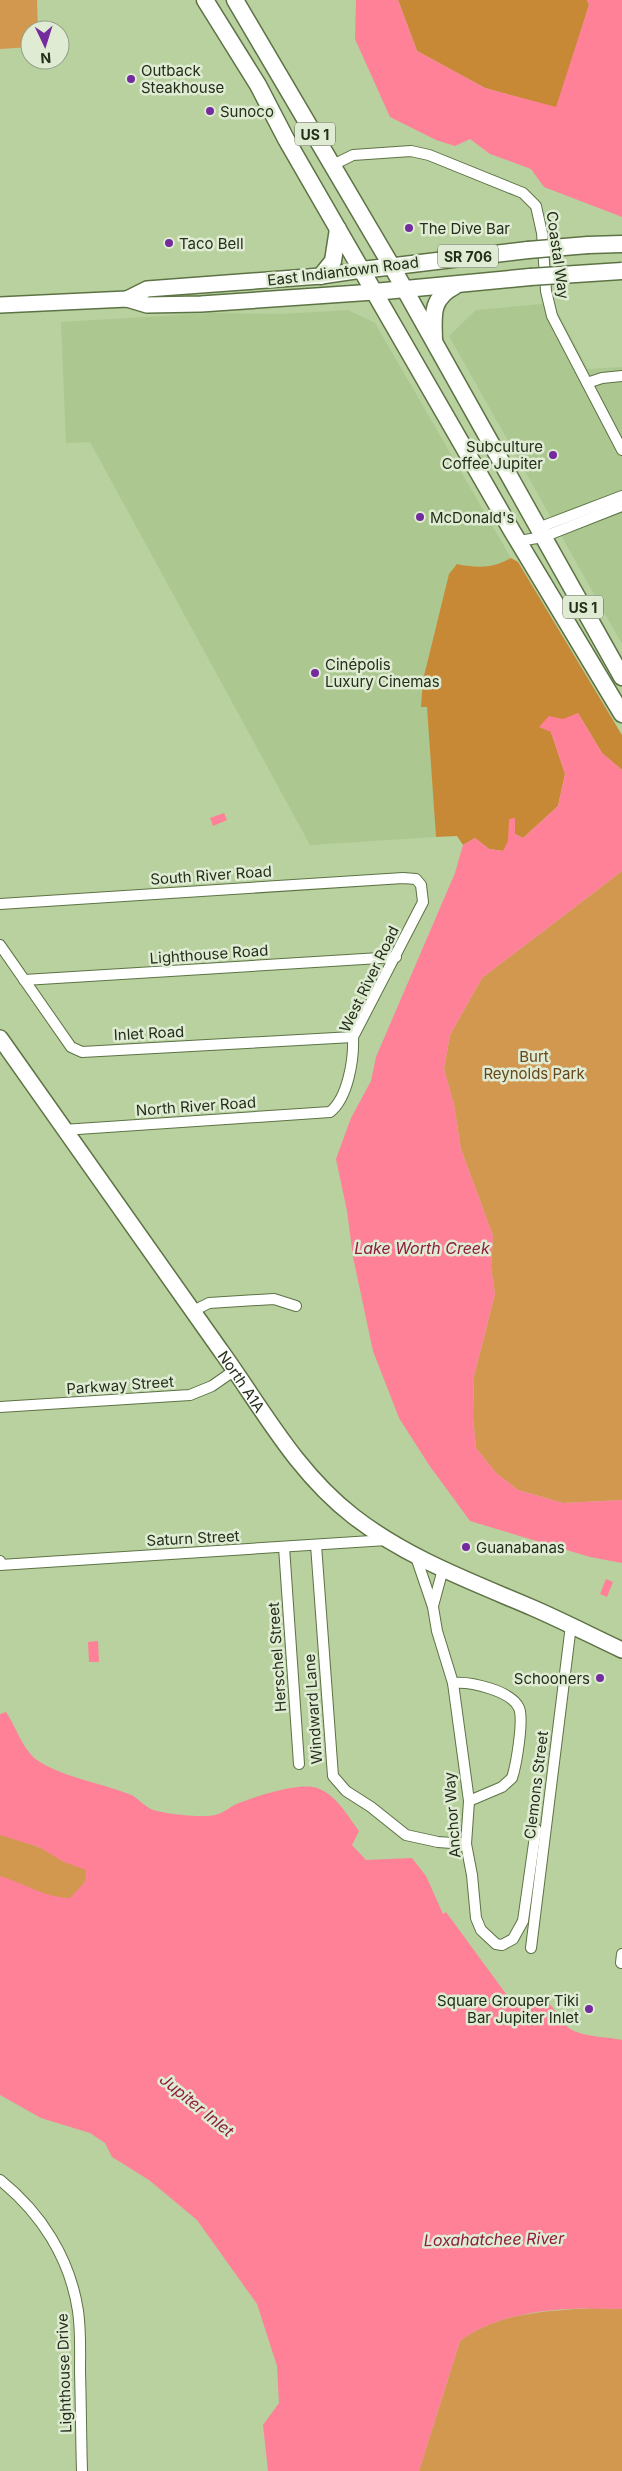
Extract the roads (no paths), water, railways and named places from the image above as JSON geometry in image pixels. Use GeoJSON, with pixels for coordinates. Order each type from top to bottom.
{"type":"FeatureCollection","features":[{"type":"Feature","properties":{"kind":"main road","name":"US 1"},"geometry":{"type":"LineString","coordinates":[[205,0],[258,85],[338,230],[622,714]]}},
{"type":"Feature","properties":{"kind":"main road","name":"US 1"},"geometry":{"type":"LineString","coordinates":[[235,0],[391,265],[622,677]]}},
{"type":"Feature","properties":{"kind":"main road"},"geometry":{"type":"LineString","coordinates":[[321,276],[333,261],[338,230]]}},
{"type":"Feature","properties":{"kind":"main road","name":"East Indiantown Road"},"geometry":{"type":"LineString","coordinates":[[362,270],[528,250],[622,244]]}},
{"type":"Feature","properties":{"kind":"main road","name":"East Indiantown Road"},"geometry":{"type":"LineString","coordinates":[[374,292],[530,277],[622,271]]}},
{"type":"Feature","properties":{"kind":"main road"},"geometry":{"type":"LineString","coordinates":[[434,343],[433,314],[435,304],[447,290],[457,284]]}},
{"type":"Feature","properties":{"kind":"street","name":"Coastal Way"},"geometry":{"type":"LineString","coordinates":[[333,165],[353,155],[411,151],[429,155],[523,193],[536,206],[540,221],[546,291],[552,316],[622,450]]}},
{"type":"Feature","properties":{"kind":"street","name":"East Indiantown Road"},"geometry":{"type":"LineString","coordinates":[[127,299],[147,289],[321,276],[362,270]]}},
{"type":"Feature","properties":{"kind":"street","name":"East Indiantown Road"},"geometry":{"type":"LineString","coordinates":[[0,305],[127,299],[147,304],[192,304],[374,292]]}},
{"type":"Feature","properties":{"kind":"street"},"geometry":{"type":"LineString","coordinates":[[587,383],[602,378],[622,376]]}},
{"type":"Feature","properties":{"kind":"street"},"geometry":{"type":"LineString","coordinates":[[540,533],[622,496]]}},
{"type":"Feature","properties":{"kind":"street"},"geometry":{"type":"LineString","coordinates":[[519,541],[622,506]]}},
{"type":"Feature","properties":{"kind":"street","name":"South River Road"},"geometry":{"type":"LineString","coordinates":[[0,904],[403,878],[416,879],[421,885]]}},
{"type":"Feature","properties":{"kind":"street","name":"West River Road"},"geometry":{"type":"LineString","coordinates":[[330,1112],[337,1107],[341,1098],[354,1058],[353,1037],[423,902],[421,885]]}},
{"type":"Feature","properties":{"kind":"street","name":"Inlet Road"},"geometry":{"type":"LineString","coordinates":[[0,946],[70,1047],[82,1052],[353,1037]]}},
{"type":"Feature","properties":{"kind":"street","name":"Lighthouse Road"},"geometry":{"type":"LineString","coordinates":[[24,980],[396,957]]}},
{"type":"Feature","properties":{"kind":"street","name":"North A1A"},"geometry":{"type":"LineString","coordinates":[[0,1038],[63,1130],[235,1370],[280,1438],[310,1476],[350,1514],[387,1540],[416,1557],[571,1624],[622,1650]]}},
{"type":"Feature","properties":{"kind":"street","name":"North River Road"},"geometry":{"type":"LineString","coordinates":[[63,1130],[330,1112]]}},
{"type":"Feature","properties":{"kind":"street"},"geometry":{"type":"LineString","coordinates":[[192,1311],[209,1303],[274,1299],[296,1306]]}},
{"type":"Feature","properties":{"kind":"street","name":"Parkway Street"},"geometry":{"type":"LineString","coordinates":[[0,1407],[190,1395],[212,1386],[235,1370]]}},
{"type":"Feature","properties":{"kind":"street","name":"Saturn Street"},"geometry":{"type":"LineString","coordinates":[[0,1563],[387,1540]]}},
{"type":"Feature","properties":{"kind":"street","name":"Windward Lane"},"geometry":{"type":"LineString","coordinates":[[316,1545],[333,1776],[346,1791],[372,1807],[406,1835],[438,1842],[466,1844]]}},
{"type":"Feature","properties":{"kind":"street","name":"Herschel Street"},"geometry":{"type":"LineString","coordinates":[[284,1547],[299,1764]]}},
{"type":"Feature","properties":{"kind":"street","name":"Anchor Way"},"geometry":{"type":"LineString","coordinates":[[416,1557],[433,1607],[437,1630],[452,1683],[469,1801],[466,1844],[471,1867],[478,1925],[490,1940],[502,1945],[513,1939],[523,1920],[536,1828]]}},
{"type":"Feature","properties":{"kind":"street","name":"Anchor Way"},"geometry":{"type":"LineString","coordinates":[[433,1607],[443,1569]]}},
{"type":"Feature","properties":{"kind":"street","name":"North A1A"},"geometry":{"type":"LineString","coordinates":[[571,1624],[586,1626],[622,1639]]}},
{"type":"Feature","properties":{"kind":"street","name":"Clemons Street"},"geometry":{"type":"LineString","coordinates":[[531,1948],[571,1624]]}},
{"type":"Feature","properties":{"kind":"street"},"geometry":{"type":"LineString","coordinates":[[452,1683],[470,1682],[493,1691],[514,1701],[521,1712],[512,1778],[502,1787],[469,1801]]}},
{"type":"Feature","properties":{"kind":"street","name":"Lighthouse Drive"},"geometry":{"type":"LineString","coordinates":[[0,2180],[26,2204],[51,2235],[65,2262],[73,2285],[80,2323],[82,2471]]}},
{"type":"Feature","properties":{"kind":"water"},"geometry":{"type":"Polygon","coordinates":[[[356,0],[398,0],[417,51],[485,88],[556,107],[589,5],[587,0],[622,0],[622,217],[544,187],[531,169],[490,154],[470,139],[455,146],[436,140],[390,117],[355,39],[356,0]]]}},
{"type":"Feature","properties":{"kind":"water","name":"Lake Worth Creek"},"geometry":{"type":"Polygon","coordinates":[[[578,713],[602,753],[622,770],[622,871],[482,978],[450,1035],[444,1069],[454,1105],[461,1149],[493,1236],[491,1267],[495,1294],[474,1376],[473,1417],[476,1448],[496,1473],[518,1490],[563,1503],[622,1500],[622,1563],[590,1557],[470,1521],[429,1465],[399,1418],[373,1351],[353,1257],[347,1211],[336,1159],[351,1118],[371,1081],[376,1057],[455,873],[463,845],[475,838],[489,849],[503,851],[508,841],[509,819],[515,818],[515,834],[523,838],[558,806],[565,774],[551,732],[539,727],[549,716],[563,719],[578,713]]]}},
{"type":"Feature","properties":{"kind":"water"},"geometry":{"type":"Polygon","coordinates":[[[224,813],[227,820],[213,826],[210,818],[224,813]]]}},
{"type":"Feature","properties":{"kind":"water"},"geometry":{"type":"Polygon","coordinates":[[[606,1579],[613,1582],[607,1597],[600,1594],[606,1579]]]}},
{"type":"Feature","properties":{"kind":"water"},"geometry":{"type":"Polygon","coordinates":[[[98,1641],[99,1662],[89,1662],[88,1642],[98,1641]]]}},
{"type":"Feature","properties":{"kind":"water"},"geometry":{"type":"Polygon","coordinates":[[[6,1712],[29,1752],[40,1762],[72,1776],[129,1794],[156,1811],[210,1816],[218,1814],[236,1804],[276,1791],[296,1787],[320,1789],[339,1804],[359,1831],[352,1845],[366,1860],[412,1858],[426,1876],[443,1914],[446,1912],[509,1998],[531,1997],[543,2000],[549,2003],[572,2030],[622,2040],[622,2309],[559,2310],[517,2316],[478,2330],[460,2341],[419,2471],[268,2471],[263,2425],[279,2403],[277,2366],[257,2304],[197,2220],[149,2180],[112,2157],[105,2143],[90,2133],[41,2118],[0,2095],[0,1876],[52,1896],[70,1898],[85,1882],[86,1870],[64,1862],[39,1847],[0,1835],[0,1714],[6,1712]]]}},
{"type":"Feature","properties":{"kind":"place","name":"Outback Steakhouse"},"geometry":{"type":"Point","coordinates":[131,79]}},
{"type":"Feature","properties":{"kind":"place","name":"Sunoco"},"geometry":{"type":"Point","coordinates":[210,111]}},
{"type":"Feature","properties":{"kind":"place","name":"The Dive Bar"},"geometry":{"type":"Point","coordinates":[409,228]}},
{"type":"Feature","properties":{"kind":"place","name":"Taco Bell"},"geometry":{"type":"Point","coordinates":[169,243]}},
{"type":"Feature","properties":{"kind":"place","name":"Subculture Coffee Jupiter"},"geometry":{"type":"Point","coordinates":[553,455]}},
{"type":"Feature","properties":{"kind":"place","name":"McDonald's"},"geometry":{"type":"Point","coordinates":[420,517]}},
{"type":"Feature","properties":{"kind":"place","name":"Cinépolis Luxury Cinemas"},"geometry":{"type":"Point","coordinates":[315,673]}},
{"type":"Feature","properties":{"kind":"place","name":"Guanabanas"},"geometry":{"type":"Point","coordinates":[466,1547]}},
{"type":"Feature","properties":{"kind":"place","name":"Schooners"},"geometry":{"type":"Point","coordinates":[600,1678]}},
{"type":"Feature","properties":{"kind":"place","name":"Square Grouper Tiki Bar Jupiter Inlet"},"geometry":{"type":"Point","coordinates":[589,2009]}},
{"type":"Feature","properties":{"kind":"park label","name":"Burt Reynolds Park"},"geometry":{"type":"Point","coordinates":[534,1064]}},
{"type":"Feature","properties":{"kind":"water label","name":"Jupiter Inlet"},"geometry":{"type":"Point","coordinates":[197,2105]}},
{"type":"Feature","properties":{"kind":"water label","name":"Loxahatchee River"},"geometry":{"type":"Point","coordinates":[494,2239]}}]}
